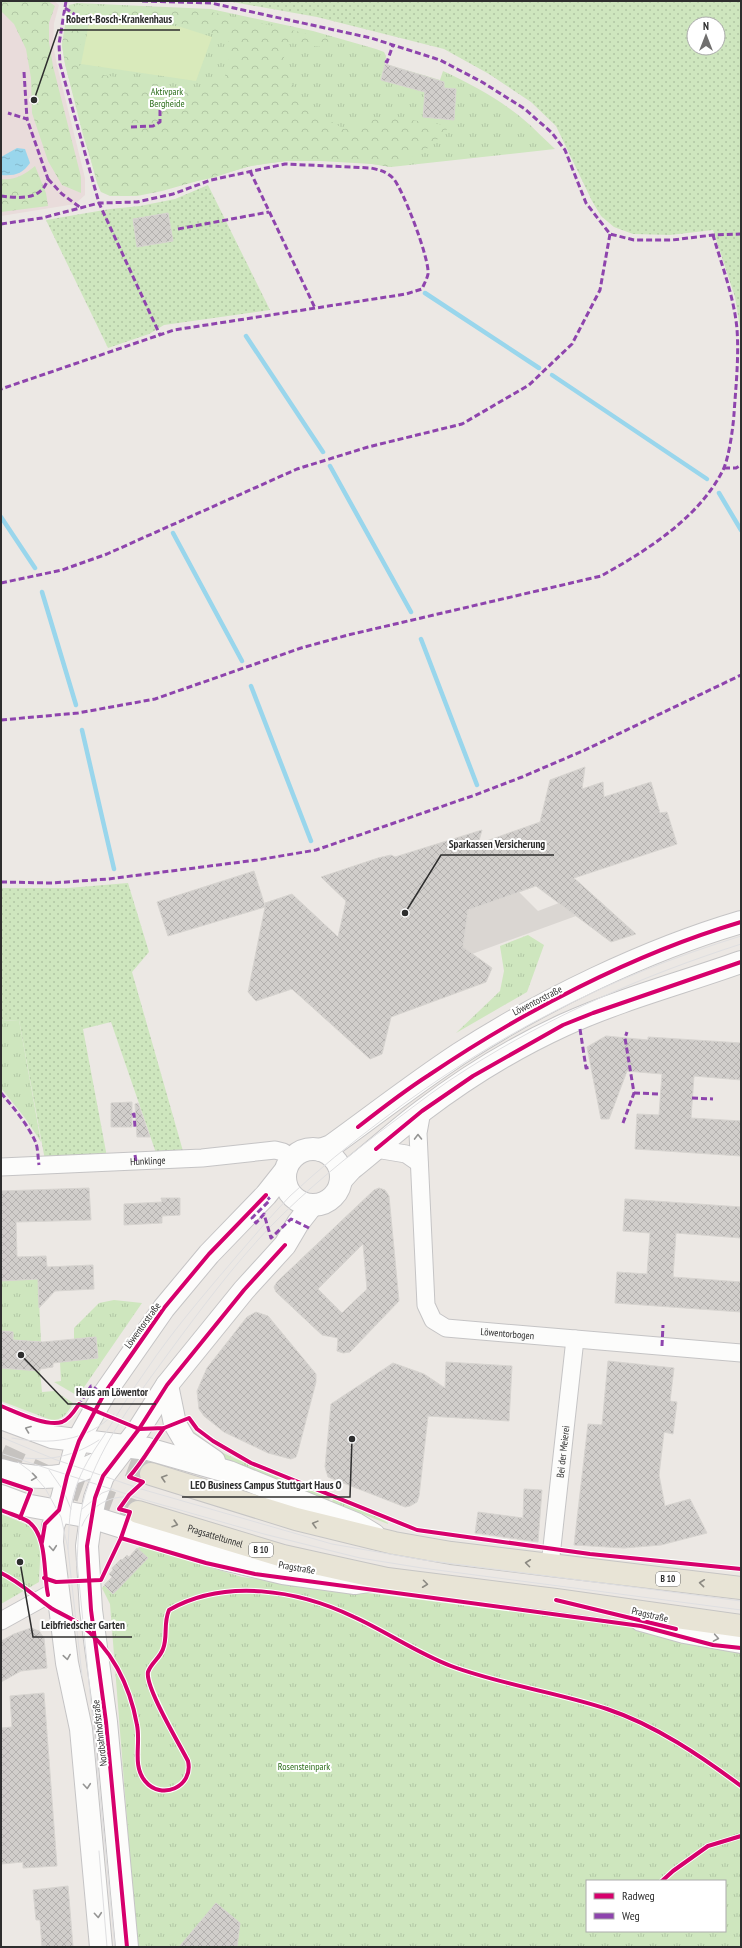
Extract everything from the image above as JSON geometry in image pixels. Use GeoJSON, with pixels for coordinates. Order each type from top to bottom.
{"type":"FeatureCollection","features":[{"type":"Feature","properties":{"kind":"main road","name":"Löwentorstraße"},"geometry":{"type":"LineString","coordinates":[[71,1471],[79,1441],[104,1394],[164,1308],[199,1266],[266,1195],[289,1165],[305,1151],[320,1150],[331,1146],[460,1054],[536,1009],[662,950],[703,933],[741,922]]}},
{"type":"Feature","properties":{"kind":"main road"},"geometry":{"type":"LineString","coordinates":[[341,1180],[422,1111],[473,1076],[563,1025],[593,1012],[741,962]]}},
{"type":"Feature","properties":{"kind":"main road"},"geometry":{"type":"LineString","coordinates":[[289,1165],[286,1184],[291,1195],[304,1204],[312,1205],[322,1203],[332,1198],[338,1190],[341,1180],[338,1165],[334,1158],[320,1150]]}},
{"type":"Feature","properties":{"kind":"main road"},"geometry":{"type":"LineString","coordinates":[[1,1470],[37,1478],[71,1471],[111,1455],[126,1446],[167,1385],[244,1290],[285,1245],[298,1223],[312,1205]]}},
{"type":"Feature","properties":{"kind":"main road"},"geometry":{"type":"LineString","coordinates":[[167,1385],[175,1424],[185,1441],[229,1472]]}},
{"type":"Feature","properties":{"kind":"main road"},"geometry":{"type":"LineString","coordinates":[[1,1418],[52,1437],[126,1446],[160,1452],[229,1472],[356,1524],[376,1536],[394,1543]]}},
{"type":"Feature","properties":{"kind":"main road"},"geometry":{"type":"LineString","coordinates":[[52,1437],[71,1471],[91,1517]]}},
{"type":"Feature","properties":{"kind":"main road","name":"Nordbahnhofstraße"},"geometry":{"type":"LineString","coordinates":[[126,1446],[103,1476],[95,1498],[87,1546],[91,1610],[106,1722],[127,1947]]}},
{"type":"Feature","properties":{"kind":"main road","name":"Nordbahnhofstraße"},"geometry":{"type":"LineString","coordinates":[[71,1471],[53,1526],[52,1542],[67,1663],[82,1729],[101,1947]]}},
{"type":"Feature","properties":{"kind":"main road","name":"B 10"},"geometry":{"type":"LineString","coordinates":[[151,1474],[296,1519],[394,1543],[451,1553],[741,1588]]}},
{"type":"Feature","properties":{"kind":"main road","name":"Pragstraße"},"geometry":{"type":"LineString","coordinates":[[1,1496],[25,1505],[91,1517],[224,1559],[283,1573],[355,1583],[387,1579],[556,1600],[662,1624],[684,1632],[741,1642]]}},
{"type":"Feature","properties":{"kind":"main road","name":"Pragsatteltunnel"},"geometry":{"type":"LineString","coordinates":[[138,1512],[283,1556],[387,1579]]}},
{"type":"Feature","properties":{"kind":"main road","name":"B 10"},"geometry":{"type":"LineString","coordinates":[[556,1600],[741,1626]]}},
{"type":"Feature","properties":{"kind":"street","name":"Löwentorbogen"},"geometry":{"type":"LineString","coordinates":[[422,1111],[418,1128],[426,1305],[433,1320],[446,1328],[741,1353]]}},
{"type":"Feature","properties":{"kind":"street"},"geometry":{"type":"LineString","coordinates":[[376,1149],[406,1154],[419,1163]]}},
{"type":"Feature","properties":{"kind":"street","name":"Hunklinge"},"geometry":{"type":"LineString","coordinates":[[1,1167],[202,1158],[275,1150],[284,1152],[289,1165]]}},
{"type":"Feature","properties":{"kind":"street","name":"Bei der Meierei"},"geometry":{"type":"LineString","coordinates":[[550,1565],[575,1339]]}},
{"type":"Feature","properties":{"kind":"street"},"geometry":{"type":"LineString","coordinates":[[1,1621],[48,1595],[58,1594]]}},
{"type":"Feature","properties":{"kind":"shaded area"},"geometry":{"type":"Polygon","coordinates":[[[1,1],[54,1],[59,5],[54,23],[53,44],[85,178],[85,195],[75,204],[1,216],[1,1]]]}},
{"type":"Feature","properties":{"kind":"shaded area"},"geometry":{"type":"Polygon","coordinates":[[[519,892],[538,911],[559,903],[576,916],[472,954],[463,947],[468,910],[519,892]]]}},
{"type":"Feature","properties":{"kind":"green space"},"geometry":{"type":"Polygon","coordinates":[[[1,1],[48,1],[55,6],[49,23],[49,42],[53,66],[81,177],[81,193],[62,185],[48,161],[32,113],[31,78],[26,49],[14,24],[1,11],[1,1]]]}},
{"type":"Feature","properties":{"kind":"green space"},"geometry":{"type":"Polygon","coordinates":[[[227,1],[741,1],[741,360],[740,328],[735,297],[713,230],[670,235],[633,234],[614,227],[601,216],[592,201],[556,126],[531,102],[489,74],[444,49],[317,17],[227,1]]]}},
{"type":"Feature","properties":{"kind":"green space","name":"Aktivpark Bergheide"},"geometry":{"type":"Polygon","coordinates":[[[77,3],[211,9],[313,31],[376,49],[384,52],[386,56],[385,64],[440,80],[443,71],[495,98],[531,126],[555,149],[391,167],[339,161],[286,161],[251,166],[213,178],[167,185],[101,192],[83,135],[65,64],[62,45],[69,5],[77,3]]]}},
{"type":"Feature","properties":{"kind":"green space"},"geometry":{"type":"Polygon","coordinates":[[[77,5],[163,8],[211,12],[331,39],[323,47],[289,43],[282,63],[302,104],[344,129],[386,116],[450,126],[430,147],[391,167],[372,164],[320,161],[286,161],[251,166],[162,191],[137,196],[110,196],[101,192],[97,183],[65,64],[62,45],[66,18],[82,25],[79,65],[86,72],[191,90],[224,80],[229,59],[228,38],[183,25],[72,8],[77,5]]]}},
{"type":"Feature","properties":{"kind":"green space"},"geometry":{"type":"Polygon","coordinates":[[[91,13],[181,27],[212,37],[196,81],[81,64],[91,13]]]}},
{"type":"Feature","properties":{"kind":"green space"},"geometry":{"type":"Polygon","coordinates":[[[35,166],[46,193],[48,206],[1,212],[1,179],[11,179],[20,176],[35,166]]]}},
{"type":"Feature","properties":{"kind":"green space"},"geometry":{"type":"Polygon","coordinates":[[[208,185],[270,310],[164,325],[149,334],[108,348],[46,220],[110,209],[140,206],[175,199],[208,185]]]}},
{"type":"Feature","properties":{"kind":"green space"},"geometry":{"type":"Polygon","coordinates":[[[128,883],[149,952],[132,972],[183,1151],[156,1153],[111,1022],[83,1029],[107,1157],[45,1160],[19,1020],[1,1021],[1,888],[68,888],[128,883]]]}},
{"type":"Feature","properties":{"kind":"green space"},"geometry":{"type":"Polygon","coordinates":[[[528,935],[544,945],[527,992],[456,1033],[500,991],[504,971],[500,946],[528,935]]]}},
{"type":"Feature","properties":{"kind":"green space"},"geometry":{"type":"Polygon","coordinates":[[[19,1020],[41,1142],[25,1118],[1,1088],[1,1021],[19,1020]]]}},
{"type":"Feature","properties":{"kind":"green space"},"geometry":{"type":"Polygon","coordinates":[[[38,1279],[41,1342],[13,1340],[13,1332],[1,1331],[1,1281],[38,1279]]]}},
{"type":"Feature","properties":{"kind":"green space"},"geometry":{"type":"Polygon","coordinates":[[[114,1300],[142,1303],[78,1396],[54,1382],[61,1381],[60,1362],[98,1358],[96,1337],[74,1339],[74,1328],[99,1303],[114,1300]]]}},
{"type":"Feature","properties":{"kind":"green space"},"geometry":{"type":"Polygon","coordinates":[[[1,1368],[40,1371],[42,1392],[55,1391],[73,1403],[62,1418],[51,1420],[1,1401],[1,1368]]]}},
{"type":"Feature","properties":{"kind":"green space"},"geometry":{"type":"Polygon","coordinates":[[[186,1426],[223,1453],[270,1474],[330,1497],[329,1501],[228,1461],[205,1448],[186,1426]]]}},
{"type":"Feature","properties":{"kind":"green space"},"geometry":{"type":"Polygon","coordinates":[[[333,1499],[371,1513],[388,1524],[332,1502],[333,1499]]]}},
{"type":"Feature","properties":{"kind":"green space"},"geometry":{"type":"Polygon","coordinates":[[[1,1514],[28,1525],[33,1530],[39,1543],[40,1559],[39,1582],[1,1604],[1,1514]]]}},
{"type":"Feature","properties":{"kind":"green space","name":"Rosensteinpark"},"geometry":{"type":"Polygon","coordinates":[[[140,1546],[242,1577],[640,1628],[741,1651],[741,1947],[137,1947],[110,1604],[102,1588],[140,1546]]]}},
{"type":"Feature","properties":{"kind":"water"},"geometry":{"type":"Polygon","coordinates":[[[17,148],[25,149],[30,163],[18,174],[1,175],[1,157],[17,148]]]}},
{"type":"Feature","properties":{"kind":"building"},"geometry":{"type":"Polygon","coordinates":[[[385,64],[444,82],[444,88],[456,89],[454,120],[423,117],[425,92],[381,80],[385,64]]]}},
{"type":"Feature","properties":{"kind":"building"},"geometry":{"type":"Polygon","coordinates":[[[168,213],[173,241],[137,247],[133,219],[168,213]]]}},
{"type":"Feature","properties":{"kind":"building"},"geometry":{"type":"Polygon","coordinates":[[[585,767],[582,789],[603,782],[604,797],[651,782],[660,813],[667,812],[677,844],[574,878],[636,934],[611,942],[536,886],[468,910],[463,947],[492,968],[486,982],[391,1017],[382,1054],[370,1059],[292,989],[256,1001],[248,992],[265,907],[168,936],[157,902],[254,871],[265,906],[265,903],[292,894],[338,937],[346,901],[321,877],[378,858],[391,855],[395,857],[482,830],[478,844],[540,822],[550,780],[585,767]]]}},
{"type":"Feature","properties":{"kind":"building"},"geometry":{"type":"Polygon","coordinates":[[[606,1036],[648,1040],[648,1037],[741,1043],[741,1080],[694,1076],[691,1118],[741,1121],[741,1156],[635,1149],[637,1114],[659,1115],[662,1074],[627,1071],[609,1119],[601,1119],[587,1047],[606,1036]]]}},
{"type":"Feature","properties":{"kind":"building"},"geometry":{"type":"Polygon","coordinates":[[[132,1102],[132,1127],[111,1127],[111,1103],[132,1102]]]}},
{"type":"Feature","properties":{"kind":"building"},"geometry":{"type":"Polygon","coordinates":[[[138,1103],[150,1137],[137,1137],[135,1104],[138,1103]]]}},
{"type":"Feature","properties":{"kind":"building"},"geometry":{"type":"Polygon","coordinates":[[[89,1188],[91,1220],[16,1222],[17,1257],[46,1256],[47,1267],[93,1265],[94,1289],[55,1291],[39,1308],[38,1279],[1,1281],[1,1191],[89,1188]]]}},
{"type":"Feature","properties":{"kind":"building"},"geometry":{"type":"Polygon","coordinates":[[[379,1188],[385,1190],[389,1196],[399,1301],[350,1352],[343,1353],[337,1351],[338,1338],[322,1335],[276,1292],[274,1287],[277,1282],[374,1190],[379,1188]],[[363,1244],[318,1289],[342,1313],[367,1289],[363,1244]]]}},
{"type":"Feature","properties":{"kind":"building"},"geometry":{"type":"Polygon","coordinates":[[[161,1198],[180,1198],[180,1215],[162,1216],[162,1223],[124,1225],[124,1204],[162,1202],[161,1198]]]}},
{"type":"Feature","properties":{"kind":"building"},"geometry":{"type":"Polygon","coordinates":[[[625,1199],[741,1207],[741,1238],[676,1233],[673,1277],[741,1282],[741,1312],[615,1303],[617,1272],[647,1274],[650,1233],[623,1231],[625,1199]]]}},
{"type":"Feature","properties":{"kind":"building"},"geometry":{"type":"Polygon","coordinates":[[[256,1312],[268,1316],[316,1374],[316,1382],[298,1451],[296,1457],[291,1459],[268,1453],[224,1432],[204,1416],[199,1409],[197,1391],[207,1368],[247,1317],[256,1312]]]}},
{"type":"Feature","properties":{"kind":"building"},"geometry":{"type":"Polygon","coordinates":[[[1,1331],[13,1332],[13,1340],[43,1342],[96,1337],[98,1358],[53,1363],[53,1367],[40,1369],[40,1371],[1,1368],[1,1331]]]}},
{"type":"Feature","properties":{"kind":"building"},"geometry":{"type":"Polygon","coordinates":[[[608,1361],[674,1368],[670,1401],[677,1402],[673,1434],[664,1432],[659,1475],[665,1506],[690,1499],[707,1533],[661,1545],[624,1548],[574,1545],[588,1424],[602,1425],[608,1361]]]}},
{"type":"Feature","properties":{"kind":"building"},"geometry":{"type":"Polygon","coordinates":[[[446,1362],[512,1366],[509,1421],[428,1416],[419,1496],[417,1502],[410,1506],[405,1507],[328,1477],[325,1467],[331,1404],[393,1363],[424,1374],[445,1388],[446,1362]]]}},
{"type":"Feature","properties":{"kind":"building"},"geometry":{"type":"Polygon","coordinates":[[[524,1489],[542,1490],[538,1542],[475,1533],[478,1512],[523,1518],[524,1489]]]}},
{"type":"Feature","properties":{"kind":"building"},"geometry":{"type":"Polygon","coordinates":[[[137,1548],[148,1558],[113,1594],[104,1585],[112,1577],[109,1574],[113,1570],[112,1568],[127,1555],[129,1557],[137,1548]]]}},
{"type":"Feature","properties":{"kind":"building"},"geometry":{"type":"Polygon","coordinates":[[[31,1628],[39,1631],[44,1638],[47,1668],[21,1671],[1,1682],[1,1641],[14,1634],[31,1628]]]}},
{"type":"Feature","properties":{"kind":"building"},"geometry":{"type":"Polygon","coordinates":[[[44,1693],[57,1866],[23,1868],[23,1862],[1,1864],[1,1728],[12,1727],[10,1696],[44,1693]]]}},
{"type":"Feature","properties":{"kind":"building"},"geometry":{"type":"Polygon","coordinates":[[[68,1886],[73,1947],[42,1947],[40,1920],[36,1920],[33,1890],[68,1886]]]}},
{"type":"Feature","properties":{"kind":"building"},"geometry":{"type":"Polygon","coordinates":[[[216,1903],[240,1923],[237,1947],[179,1947],[216,1903]]]}},
{"type":"Feature","properties":{"kind":"waterway"},"geometry":{"type":"LineString","coordinates":[[425,293],[539,368]]}},
{"type":"Feature","properties":{"kind":"waterway"},"geometry":{"type":"LineString","coordinates":[[246,336],[323,452]]}},
{"type":"Feature","properties":{"kind":"waterway"},"geometry":{"type":"LineString","coordinates":[[552,375],[707,479]]}},
{"type":"Feature","properties":{"kind":"waterway"},"geometry":{"type":"LineString","coordinates":[[330,466],[411,612]]}},
{"type":"Feature","properties":{"kind":"waterway"},"geometry":{"type":"LineString","coordinates":[[719,493],[741,530]]}},
{"type":"Feature","properties":{"kind":"waterway"},"geometry":{"type":"LineString","coordinates":[[1,517],[35,568]]}},
{"type":"Feature","properties":{"kind":"waterway"},"geometry":{"type":"LineString","coordinates":[[173,533],[242,661]]}},
{"type":"Feature","properties":{"kind":"waterway"},"geometry":{"type":"LineString","coordinates":[[42,592],[76,705]]}},
{"type":"Feature","properties":{"kind":"waterway"},"geometry":{"type":"LineString","coordinates":[[421,639],[477,785]]}},
{"type":"Feature","properties":{"kind":"waterway"},"geometry":{"type":"LineString","coordinates":[[251,686],[311,841]]}},
{"type":"Feature","properties":{"kind":"waterway"},"geometry":{"type":"LineString","coordinates":[[82,730],[114,869]]}},
{"type":"Feature","properties":{"kind":"tunnel"},"geometry":{"type":"LineString","coordinates":[[98,1454],[151,1474]]}},
{"type":"Feature","properties":{"kind":"tunnel"},"geometry":{"type":"LineString","coordinates":[[1,1455],[70,1487],[138,1512]]}},
{"type":"Feature","properties":{"kind":"tram line"},"geometry":{"type":"LineString","coordinates":[[68,1549],[69,1525],[74,1495],[78,1480],[91,1455],[141,1377],[166,1342],[230,1264],[290,1196],[323,1166],[382,1120],[466,1062],[509,1036],[553,1012],[644,970],[741,936]]}},
{"type":"Feature","properties":{"kind":"tram line"},"geometry":{"type":"LineString","coordinates":[[77,1566],[81,1512],[85,1495],[92,1475],[110,1438],[145,1385],[193,1319],[256,1242],[298,1200],[344,1160],[438,1088],[499,1049],[600,998],[670,969],[741,944]]}},
{"type":"Feature","properties":{"kind":"tram line"},"geometry":{"type":"LineString","coordinates":[[12,1438],[53,1441],[79,1436],[91,1431],[114,1414]]}},
{"type":"Feature","properties":{"kind":"tram line"},"geometry":{"type":"LineString","coordinates":[[1,1437],[54,1459],[141,1489],[332,1544],[424,1560],[741,1601]]}},
{"type":"Feature","properties":{"kind":"tram line"},"geometry":{"type":"LineString","coordinates":[[25,1458],[45,1459],[64,1456],[82,1450],[99,1440]]}},
{"type":"Feature","properties":{"kind":"tram line"},"geometry":{"type":"LineString","coordinates":[[3,1454],[145,1500],[264,1534],[360,1558],[422,1568],[741,1610]]}},
{"type":"Feature","properties":{"kind":"tram line"},"geometry":{"type":"LineString","coordinates":[[18,1462],[30,1471],[45,1488],[61,1517],[68,1549],[82,1676]]}},
{"type":"Feature","properties":{"kind":"tram line"},"geometry":{"type":"LineString","coordinates":[[49,1470],[63,1490],[71,1509]]}},
{"type":"Feature","properties":{"kind":"tram line"},"geometry":{"type":"LineString","coordinates":[[82,1509],[102,1493],[113,1489]]}},
{"type":"Feature","properties":{"kind":"tram line"},"geometry":{"type":"LineString","coordinates":[[82,1526],[89,1514],[100,1504],[120,1497],[127,1497]]}},
{"type":"Feature","properties":{"kind":"tram line"},"geometry":{"type":"LineString","coordinates":[[77,1561],[115,1947]]}},
{"type":"Feature","properties":{"kind":"tram line"},"geometry":{"type":"LineString","coordinates":[[99,1851],[107,1947]]}},
{"type":"Feature","properties":{"kind":"marked path"},"geometry":{"type":"LineString","coordinates":[[66,1],[59,44],[60,64],[99,203],[160,335]]}},
{"type":"Feature","properties":{"kind":"marked path"},"geometry":{"type":"LineString","coordinates":[[142,1],[211,3],[371,38],[440,60],[482,82],[525,109],[552,133],[565,150],[586,203],[610,234],[634,240],[672,240],[713,235],[741,234]]}},
{"type":"Feature","properties":{"kind":"marked path"},"geometry":{"type":"LineString","coordinates":[[65,8],[89,24]]}},
{"type":"Feature","properties":{"kind":"marked path"},"geometry":{"type":"LineString","coordinates":[[385,61],[387,62],[393,45]]}},
{"type":"Feature","properties":{"kind":"marked path"},"geometry":{"type":"LineString","coordinates":[[24,72],[27,119]]}},
{"type":"Feature","properties":{"kind":"marked path"},"geometry":{"type":"LineString","coordinates":[[131,127],[153,126],[160,122],[160,102]]}},
{"type":"Feature","properties":{"kind":"marked path"},"geometry":{"type":"LineString","coordinates":[[1,196],[22,197],[35,195],[45,186],[48,179],[27,119],[8,113]]}},
{"type":"Feature","properties":{"kind":"marked path"},"geometry":{"type":"LineString","coordinates":[[1,224],[42,218],[99,203],[137,202],[173,194],[211,180],[285,164],[371,168],[380,170],[393,178],[403,196],[425,255],[428,274],[422,289],[406,294],[174,330],[1,389]]}},
{"type":"Feature","properties":{"kind":"marked path"},"geometry":{"type":"LineString","coordinates":[[250,171],[315,308]]}},
{"type":"Feature","properties":{"kind":"marked path"},"geometry":{"type":"LineString","coordinates":[[48,179],[62,194],[81,208]]}},
{"type":"Feature","properties":{"kind":"marked path"},"geometry":{"type":"LineString","coordinates":[[178,229],[269,212]]}},
{"type":"Feature","properties":{"kind":"marked path"},"geometry":{"type":"LineString","coordinates":[[1,583],[62,570],[107,554],[297,469],[368,447],[462,424],[529,385],[572,344],[600,290],[610,234]]}},
{"type":"Feature","properties":{"kind":"marked path"},"geometry":{"type":"LineString","coordinates":[[1,720],[78,713],[155,699],[301,648],[348,635],[601,576],[636,556],[670,532],[700,503],[713,487],[723,470],[729,451],[732,435],[736,382],[738,350],[737,329],[730,293],[713,235]]}},
{"type":"Feature","properties":{"kind":"marked path"},"geometry":{"type":"LineString","coordinates":[[724,468],[736,468],[741,465]]}},
{"type":"Feature","properties":{"kind":"marked path"},"geometry":{"type":"LineString","coordinates":[[1,882],[52,883],[108,879],[257,860],[316,850],[475,795],[522,777],[585,750],[741,675]]}},
{"type":"Feature","properties":{"kind":"marked path"},"geometry":{"type":"LineString","coordinates":[[580,1029],[586,1068],[591,1067]]}},
{"type":"Feature","properties":{"kind":"marked path"},"geometry":{"type":"LineString","coordinates":[[623,1123],[634,1093],[625,1038],[627,1032]]}},
{"type":"Feature","properties":{"kind":"marked path"},"geometry":{"type":"LineString","coordinates":[[1,1093],[33,1136],[37,1146],[39,1165]]}},
{"type":"Feature","properties":{"kind":"marked path"},"geometry":{"type":"LineString","coordinates":[[634,1093],[660,1094]]}},
{"type":"Feature","properties":{"kind":"marked path"},"geometry":{"type":"LineString","coordinates":[[692,1098],[713,1099]]}},
{"type":"Feature","properties":{"kind":"marked path"},"geometry":{"type":"LineString","coordinates":[[132,1115],[134,1114],[135,1127]]}},
{"type":"Feature","properties":{"kind":"marked path"},"geometry":{"type":"LineString","coordinates":[[135,1155],[136,1161]]}},
{"type":"Feature","properties":{"kind":"marked path"},"geometry":{"type":"LineString","coordinates":[[266,1195],[270,1200],[252,1218],[256,1223],[264,1214],[271,1238],[291,1219],[309,1228]]}},
{"type":"Feature","properties":{"kind":"marked path"},"geometry":{"type":"LineString","coordinates":[[662,1346],[663,1325]]}},
{"type":"Feature","properties":{"kind":"marked path"},"geometry":{"type":"LineString","coordinates":[[78,1406],[91,1386],[104,1394]]}},
{"type":"Feature","properties":{"kind":"cycle path"},"geometry":{"type":"LineString","coordinates":[[358,1127],[420,1081],[502,1029],[540,1007],[619,968],[700,935],[741,922]]}},
{"type":"Feature","properties":{"kind":"cycle path"},"geometry":{"type":"LineString","coordinates":[[376,1149],[422,1111],[473,1076],[563,1025],[593,1013],[741,962]]}},
{"type":"Feature","properties":{"kind":"cycle path"},"geometry":{"type":"LineString","coordinates":[[42,1542],[45,1524],[59,1510],[67,1476],[79,1441],[104,1394],[164,1308],[209,1254],[266,1195]]}},
{"type":"Feature","properties":{"kind":"cycle path"},"geometry":{"type":"LineString","coordinates":[[127,1947],[106,1722],[91,1610],[87,1546],[95,1498],[103,1476],[139,1429],[167,1385],[244,1290],[285,1245]]}},
{"type":"Feature","properties":{"kind":"cycle path"},"geometry":{"type":"LineString","coordinates":[[1,1406],[40,1421],[55,1423],[62,1422],[67,1419],[79,1404],[139,1429],[164,1428],[189,1418],[197,1429],[213,1441],[251,1463],[417,1530],[590,1554],[741,1569]]}},
{"type":"Feature","properties":{"kind":"cycle path"},"geometry":{"type":"LineString","coordinates":[[44,1578],[56,1582],[101,1580],[121,1538],[130,1512],[119,1509],[129,1495],[143,1482],[129,1477],[164,1428]]}},
{"type":"Feature","properties":{"kind":"cycle path"},"geometry":{"type":"LineString","coordinates":[[1,1480],[31,1490],[20,1518]]}},
{"type":"Feature","properties":{"kind":"cycle path"},"geometry":{"type":"LineString","coordinates":[[1,1510],[26,1520],[35,1529],[39,1537],[44,1556],[48,1595]]}},
{"type":"Feature","properties":{"kind":"cycle path"},"geometry":{"type":"LineString","coordinates":[[121,1538],[206,1563],[255,1574],[641,1626],[713,1645],[741,1648]]}},
{"type":"Feature","properties":{"kind":"cycle path"},"geometry":{"type":"LineString","coordinates":[[1,1573],[21,1585],[51,1608],[78,1623],[100,1643],[109,1655],[124,1681],[134,1710],[138,1732],[138,1761],[141,1775],[152,1787],[159,1790],[175,1788],[186,1778],[189,1770],[188,1761],[157,1703],[148,1672],[162,1652],[165,1640],[167,1615],[169,1610],[191,1600],[214,1594],[237,1591],[262,1591],[286,1594],[309,1600],[354,1617],[438,1661],[470,1673],[607,1709],[660,1732],[694,1753],[741,1786]]}},
{"type":"Feature","properties":{"kind":"cycle path"},"geometry":{"type":"LineString","coordinates":[[556,1600],[676,1629]]}},
{"type":"Feature","properties":{"kind":"cycle path"},"geometry":{"type":"LineString","coordinates":[[663,1880],[708,1846],[741,1836]]}},
{"type":"Feature","properties":{"kind":"place","name":"Robert-Bosch-Krankenhaus"},"geometry":{"type":"Point","coordinates":[34,100]}},
{"type":"Feature","properties":{"kind":"place","name":"Sparkassen Versicherung"},"geometry":{"type":"Point","coordinates":[405,913]}},
{"type":"Feature","properties":{"kind":"place","name":"Haus am Löwentor"},"geometry":{"type":"Point","coordinates":[21,1355]}},
{"type":"Feature","properties":{"kind":"place","name":"LEO Business Campus Stuttgart Haus O"},"geometry":{"type":"Point","coordinates":[352,1439]}},
{"type":"Feature","properties":{"kind":"place","name":"Leibfriedscher Garten"},"geometry":{"type":"Point","coordinates":[20,1562]}}]}
